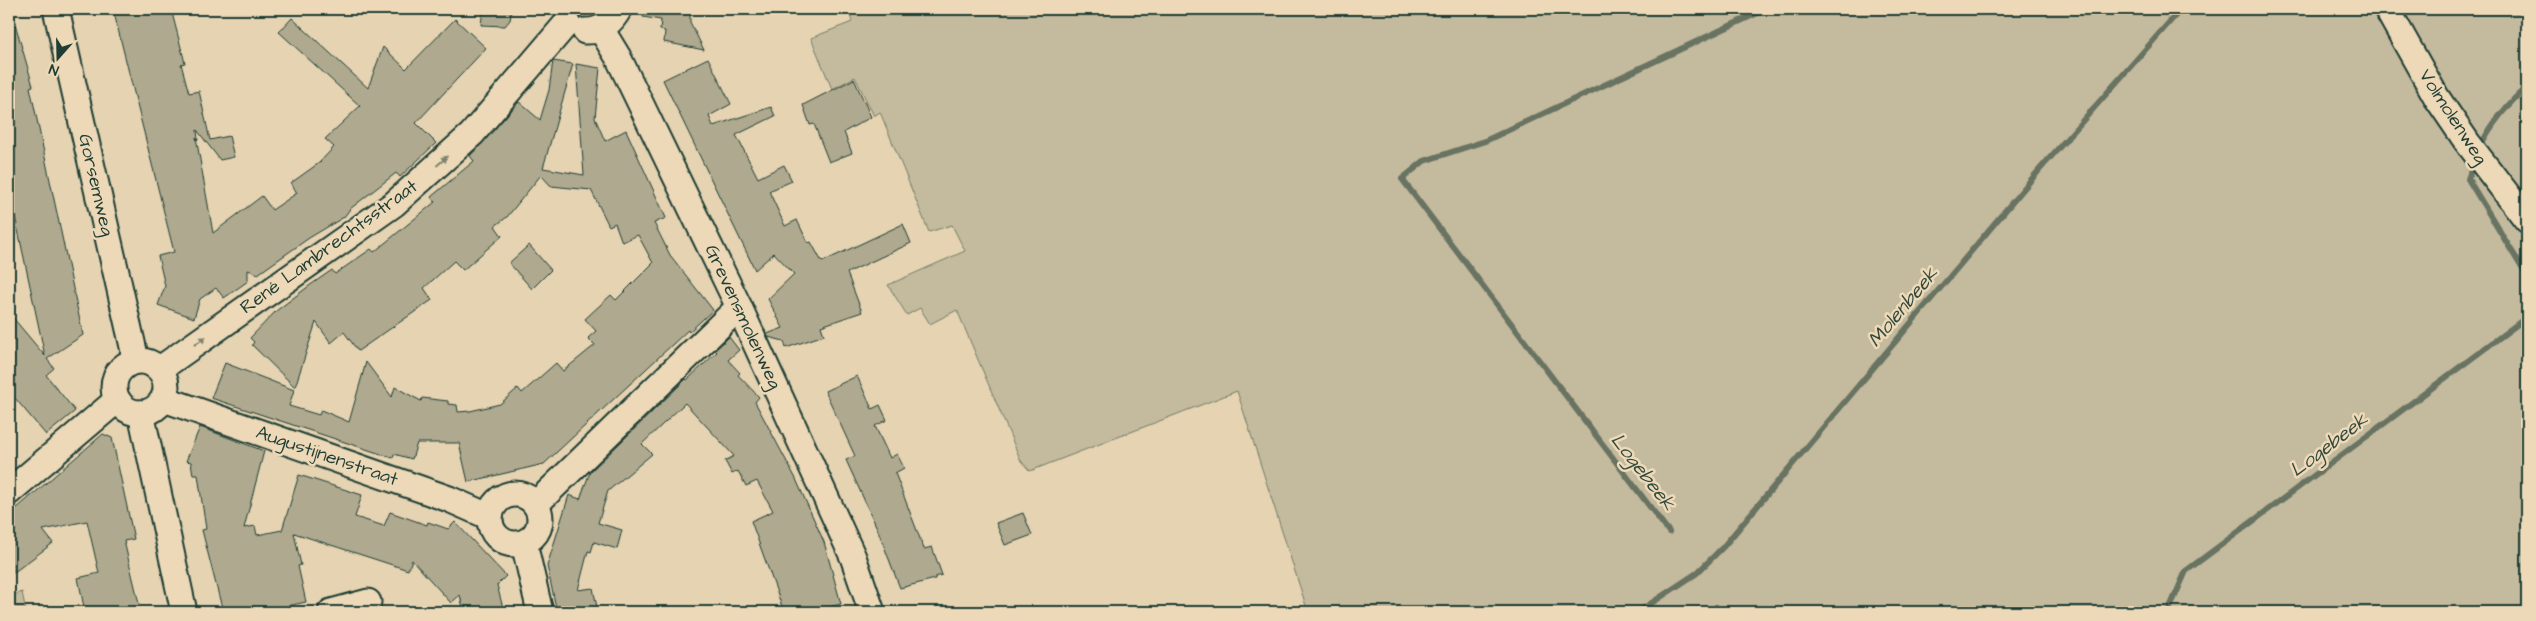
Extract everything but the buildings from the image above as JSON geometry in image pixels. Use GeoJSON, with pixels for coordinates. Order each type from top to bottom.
{"type":"FeatureCollection","features":[{"type":"Feature","properties":{"kind":"street","name":"Gorsemweg"},"geometry":{"type":"LineString","coordinates":[[56,9],[136,360]]}},
{"type":"Feature","properties":{"kind":"street"},"geometry":{"type":"LineString","coordinates":[[562,16],[583,30],[600,29],[614,17],[619,9]]}},
{"type":"Feature","properties":{"kind":"street","name":"Volmolenweg"},"geometry":{"type":"LineString","coordinates":[[2387,9],[2452,120],[2527,220]]}},
{"type":"Feature","properties":{"kind":"street","name":"René Lambrechtsstraat"},"geometry":{"type":"LineString","coordinates":[[160,369],[394,204],[472,134],[562,16]]}},
{"type":"Feature","properties":{"kind":"street","name":"Grevensmolenweg"},"geometry":{"type":"LineString","coordinates":[[600,29],[618,57],[739,307],[853,556],[872,612]]}},
{"type":"Feature","properties":{"kind":"street"},"geometry":{"type":"LineString","coordinates":[[536,504],[739,307]]}},
{"type":"Feature","properties":{"kind":"street"},"geometry":{"type":"LineString","coordinates":[[136,360],[149,362],[160,369],[166,382],[164,398],[153,410],[141,413],[128,410],[117,400],[114,394],[115,378],[119,370],[127,363],[136,360]]}},
{"type":"Feature","properties":{"kind":"street","name":"Augustijnenstraat"},"geometry":{"type":"LineString","coordinates":[[164,398],[449,499],[490,517]]}},
{"type":"Feature","properties":{"kind":"street"},"geometry":{"type":"LineString","coordinates":[[9,492],[117,400]]}},
{"type":"Feature","properties":{"kind":"street"},"geometry":{"type":"LineString","coordinates":[[141,413],[184,612]]}},
{"type":"Feature","properties":{"kind":"street"},"geometry":{"type":"LineString","coordinates":[[509,494],[520,494],[531,498],[536,504],[540,511],[539,528],[535,535],[524,543],[509,544],[500,540],[493,531],[490,517],[495,503],[509,494]]}},
{"type":"Feature","properties":{"kind":"street"},"geometry":{"type":"LineString","coordinates":[[524,543],[540,612]]}},
{"type":"Feature","properties":{"kind":"street"},"geometry":{"type":"LineString","coordinates":[[330,612],[368,602]]}},
{"type":"Feature","properties":{"kind":"shaded area"},"geometry":{"type":"Polygon","coordinates":[[[849,9],[2371,9],[2460,152],[2527,236],[2527,612],[1308,612],[1237,391],[1030,471],[1021,461],[957,310],[930,324],[920,308],[907,315],[888,285],[965,251],[952,225],[929,232],[880,112],[874,116],[855,77],[832,89],[811,38],[852,22],[849,9]]]}},
{"type":"Feature","properties":{"kind":"shaded area"},"geometry":{"type":"Polygon","coordinates":[[[2394,9],[2527,9],[2527,207],[2484,158],[2394,9]]]}},
{"type":"Feature","properties":{"kind":"shaded area"},"geometry":{"type":"Polygon","coordinates":[[[22,592],[26,612],[9,612],[9,597],[22,592]]]}},
{"type":"Feature","properties":{"kind":"waterway"},"geometry":{"type":"LineString","coordinates":[[1669,532],[1402,179],[1424,161],[1485,141],[1766,9]]}},
{"type":"Feature","properties":{"kind":"waterway","name":"Molenbeek"},"geometry":{"type":"LineString","coordinates":[[1638,612],[1697,573],[1723,547],[2041,168],[2181,9]]}},
{"type":"Feature","properties":{"kind":"waterway","name":"Logebeek"},"geometry":{"type":"LineString","coordinates":[[2480,148],[2483,140],[2500,115],[2527,87]]}},
{"type":"Feature","properties":{"kind":"waterway","name":"Logebeek"},"geometry":{"type":"LineString","coordinates":[[2474,162],[2468,179],[2527,276]]}},
{"type":"Feature","properties":{"kind":"waterway","name":"Logebeek"},"geometry":{"type":"LineString","coordinates":[[2168,612],[2186,571],[2527,317]]}},
{"type":"Feature","properties":{"kind":"waterway","name":"Logebeek"},"geometry":{"type":"LineString","coordinates":[[1716,607],[1719,612]]}}]}
